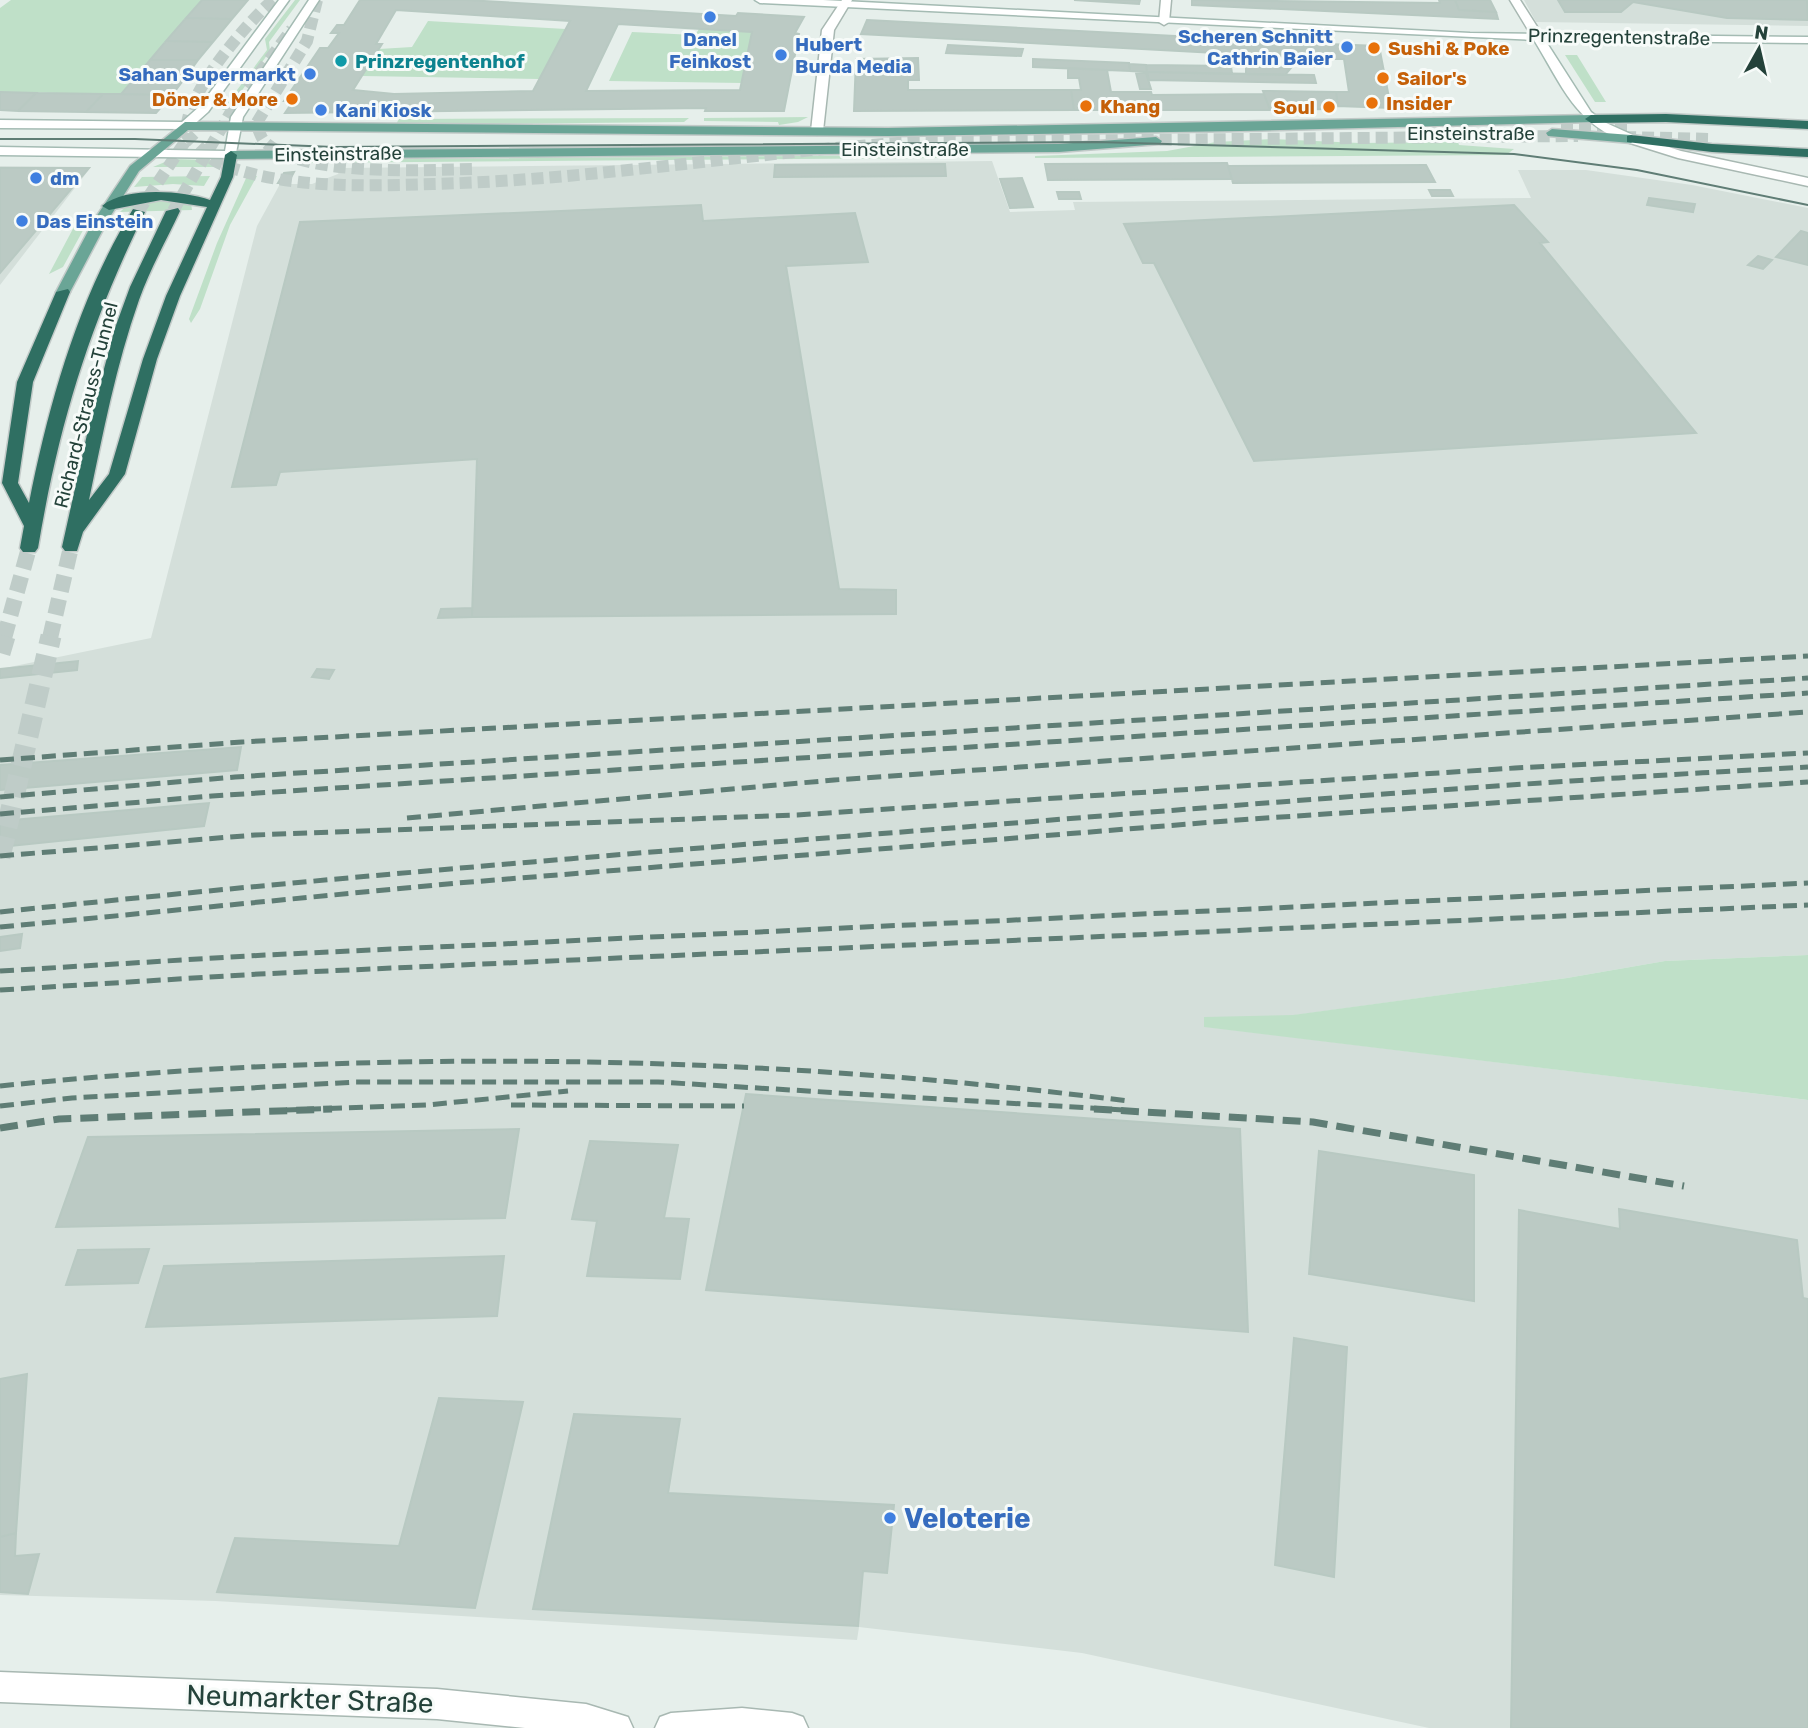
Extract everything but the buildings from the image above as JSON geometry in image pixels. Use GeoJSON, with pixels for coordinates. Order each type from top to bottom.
{"type":"FeatureCollection","features":[{"type":"Feature","properties":{"kind":"highway","name":"Einsteinstraße"},"geometry":{"type":"LineString","coordinates":[[1591,119],[1695,119],[1808,125]]}},
{"type":"Feature","properties":{"kind":"highway"},"geometry":{"type":"LineString","coordinates":[[1695,119],[1676,123],[1672,132],[1681,140],[1808,135]]}},
{"type":"Feature","properties":{"kind":"highway","name":"Einsteinstraße"},"geometry":{"type":"LineString","coordinates":[[1631,139],[1707,139],[1808,153]]}},
{"type":"Feature","properties":{"kind":"highway"},"geometry":{"type":"LineString","coordinates":[[1707,139],[1808,144]]}},
{"type":"Feature","properties":{"kind":"highway"},"geometry":{"type":"LineString","coordinates":[[109,206],[143,196],[169,194],[214,205],[228,177],[231,155]]}},
{"type":"Feature","properties":{"kind":"highway","name":"Richard-Strauss-Tunnel"},"geometry":{"type":"LineString","coordinates":[[173,211],[133,297],[118,345],[100,411],[73,540],[117,474],[150,359],[173,296],[214,205]]}},
{"type":"Feature","properties":{"kind":"highway","name":"Richard-Strauss-Tunnel"},"geometry":{"type":"LineString","coordinates":[[29,548],[77,350],[96,300],[138,212]]}},
{"type":"Feature","properties":{"kind":"highway"},"geometry":{"type":"LineString","coordinates":[[33,526],[10,483],[25,382],[63,292]]}},
{"type":"Feature","properties":{"kind":"main road"},"geometry":{"type":"LineString","coordinates":[[63,292],[109,206],[134,169],[204,109],[284,0]]}},
{"type":"Feature","properties":{"kind":"main road"},"geometry":{"type":"LineString","coordinates":[[231,155],[237,117],[314,0]]}},
{"type":"Feature","properties":{"kind":"main road","name":"Prinzregentenstraße"},"geometry":{"type":"LineString","coordinates":[[760,0],[845,2],[1164,22],[1536,36],[1808,40]]}},
{"type":"Feature","properties":{"kind":"main road"},"geometry":{"type":"LineString","coordinates":[[1164,22],[1166,0]]}},
{"type":"Feature","properties":{"kind":"main road"},"geometry":{"type":"LineString","coordinates":[[1515,0],[1591,119],[1631,139],[1678,154],[1808,182]]}},
{"type":"Feature","properties":{"kind":"main road"},"geometry":{"type":"LineString","coordinates":[[817,131],[828,30],[845,2]]}},
{"type":"Feature","properties":{"kind":"main road","name":"Einsteinstraße"},"geometry":{"type":"LineString","coordinates":[[0,124],[483,132],[817,131],[1104,130],[1591,119]]}},
{"type":"Feature","properties":{"kind":"main road","name":"Einsteinstraße"},"geometry":{"type":"LineString","coordinates":[[0,150],[231,155],[1059,148],[1261,134],[1533,132],[1631,139]]}},
{"type":"Feature","properties":{"kind":"main road","name":"Neumarkter Straße"},"geometry":{"type":"LineString","coordinates":[[0,1687],[437,1704],[586,1719],[617,1728]]}},
{"type":"Feature","properties":{"kind":"main road"},"geometry":{"type":"LineString","coordinates":[[671,1728],[742,1723],[792,1728]]}},
{"type":"Feature","properties":{"kind":"shaded area"},"geometry":{"type":"Polygon","coordinates":[[[1524,0],[1808,0],[1808,26],[1536,22],[1524,0]]]}},
{"type":"Feature","properties":{"kind":"shaded area"},"geometry":{"type":"Polygon","coordinates":[[[992,161],[1010,212],[1075,210],[1073,202],[1531,198],[1518,170],[1586,170],[1692,185],[1808,208],[1808,955],[1665,961],[1567,978],[1208,1027],[1808,1100],[1808,1728],[1429,1728],[1082,1653],[859,1627],[857,1640],[216,1601],[0,1595],[0,669],[151,638],[257,226],[280,184],[312,184],[338,174],[341,168],[992,161]]]}},
{"type":"Feature","properties":{"kind":"shaded area","name":"Das Einstein"},"geometry":{"type":"Polygon","coordinates":[[[0,166],[91,167],[0,285],[0,166]]]}},
{"type":"Feature","properties":{"kind":"green space"},"geometry":{"type":"Polygon","coordinates":[[[11,0],[202,0],[121,94],[0,92],[0,8],[11,0]]]}},
{"type":"Feature","properties":{"kind":"green space"},"geometry":{"type":"Polygon","coordinates":[[[295,0],[300,0],[269,42],[270,51],[228,110],[222,110],[267,50],[265,39],[295,0]]]}},
{"type":"Feature","properties":{"kind":"green space"},"geometry":{"type":"Polygon","coordinates":[[[428,21],[566,29],[539,79],[362,76],[379,49],[412,47],[428,21]]]}},
{"type":"Feature","properties":{"kind":"green space"},"geometry":{"type":"Polygon","coordinates":[[[699,29],[752,32],[742,83],[609,81],[632,32],[695,35],[699,29]]]}},
{"type":"Feature","properties":{"kind":"green space"},"geometry":{"type":"Polygon","coordinates":[[[1565,55],[1577,55],[1606,102],[1595,102],[1565,55]]]}},
{"type":"Feature","properties":{"kind":"green space"},"geometry":{"type":"Polygon","coordinates":[[[808,117],[798,122],[779,125],[778,122],[704,121],[704,118],[808,117]]]}},
{"type":"Feature","properties":{"kind":"green space"},"geometry":{"type":"Polygon","coordinates":[[[689,118],[684,122],[476,126],[396,124],[399,119],[689,118]]]}},
{"type":"Feature","properties":{"kind":"green space"},"geometry":{"type":"Polygon","coordinates":[[[1272,139],[1359,143],[1458,142],[1459,145],[1514,149],[1506,155],[1035,158],[1167,151],[1216,142],[1272,139]]]}},
{"type":"Feature","properties":{"kind":"green space"},"geometry":{"type":"Polygon","coordinates":[[[938,155],[937,158],[292,163],[292,160],[938,155]]]}},
{"type":"Feature","properties":{"kind":"green space"},"geometry":{"type":"Polygon","coordinates":[[[172,159],[216,162],[214,167],[153,167],[172,159]]]}},
{"type":"Feature","properties":{"kind":"green space"},"geometry":{"type":"Polygon","coordinates":[[[210,176],[204,186],[173,184],[134,187],[142,177],[210,176]]]}},
{"type":"Feature","properties":{"kind":"green space"},"geometry":{"type":"Polygon","coordinates":[[[247,176],[257,176],[230,225],[200,309],[191,323],[189,319],[217,243],[247,176]]]}},
{"type":"Feature","properties":{"kind":"green space"},"geometry":{"type":"Polygon","coordinates":[[[156,197],[191,203],[192,210],[120,212],[126,206],[156,197]]]}},
{"type":"Feature","properties":{"kind":"green space"},"geometry":{"type":"Polygon","coordinates":[[[76,223],[87,223],[63,267],[49,274],[76,223]]]}},
{"type":"Feature","properties":{"kind":"green space"},"geometry":{"type":"Polygon","coordinates":[[[1808,955],[1808,1100],[1204,1027],[1204,1017],[1293,1015],[1567,978],[1665,961],[1808,955]]]}},
{"type":"Feature","properties":{"kind":"tunnel"},"geometry":{"type":"LineString","coordinates":[[189,137],[188,120],[204,83],[233,43],[273,0]]}},
{"type":"Feature","properties":{"kind":"tunnel"},"geometry":{"type":"LineString","coordinates":[[317,0],[307,41],[256,124],[264,141],[284,154],[308,162],[336,166],[396,170],[474,169]]}},
{"type":"Feature","properties":{"kind":"tunnel"},"geometry":{"type":"LineString","coordinates":[[207,154],[232,110],[292,29]]}},
{"type":"Feature","properties":{"kind":"tunnel"},"geometry":{"type":"LineString","coordinates":[[1561,128],[1627,128]]}},
{"type":"Feature","properties":{"kind":"tunnel"},"geometry":{"type":"LineString","coordinates":[[207,154],[223,165],[274,178],[327,184],[380,185],[553,177],[912,142],[1578,136]]}},
{"type":"Feature","properties":{"kind":"tunnel"},"geometry":{"type":"LineString","coordinates":[[138,212],[189,137]]}},
{"type":"Feature","properties":{"kind":"tunnel"},"geometry":{"type":"LineString","coordinates":[[189,137],[207,154]]}},
{"type":"Feature","properties":{"kind":"tunnel"},"geometry":{"type":"LineString","coordinates":[[1624,137],[1713,139]]}},
{"type":"Feature","properties":{"kind":"tunnel"},"geometry":{"type":"LineString","coordinates":[[173,211],[207,154]]}},
{"type":"Feature","properties":{"kind":"tunnel"},"geometry":{"type":"LineString","coordinates":[[50,638],[71,547]]}},
{"type":"Feature","properties":{"kind":"tunnel"},"geometry":{"type":"LineString","coordinates":[[4,638],[29,548]]}},
{"type":"Feature","properties":{"kind":"tunnel"},"geometry":{"type":"LineString","coordinates":[[0,653],[5,636]]}},
{"type":"Feature","properties":{"kind":"tunnel"},"geometry":{"type":"LineString","coordinates":[[0,857],[51,636]]}},
{"type":"Feature","properties":{"kind":"tram line"},"geometry":{"type":"LineString","coordinates":[[0,139],[135,139],[333,147],[1097,142],[1514,154],[1637,170],[1808,205]]}},
{"type":"Feature","properties":{"kind":"railway"},"geometry":{"type":"LineString","coordinates":[[0,760],[242,742],[1808,656]]}},
{"type":"Feature","properties":{"kind":"railway"},"geometry":{"type":"LineString","coordinates":[[0,797],[235,777],[1808,678]]}},
{"type":"Feature","properties":{"kind":"railway"},"geometry":{"type":"LineString","coordinates":[[0,814],[212,796],[1808,693]]}},
{"type":"Feature","properties":{"kind":"railway"},"geometry":{"type":"LineString","coordinates":[[407,818],[834,780],[1808,712]]}},
{"type":"Feature","properties":{"kind":"railway"},"geometry":{"type":"LineString","coordinates":[[0,856],[255,835],[797,815],[1515,768],[1808,753]]}},
{"type":"Feature","properties":{"kind":"railway"},"geometry":{"type":"LineString","coordinates":[[0,912],[371,876],[742,845],[1399,793],[1808,767]]}},
{"type":"Feature","properties":{"kind":"railway"},"geometry":{"type":"LineString","coordinates":[[0,927],[458,883],[1251,819],[1808,782]]}},
{"type":"Feature","properties":{"kind":"railway"},"geometry":{"type":"LineString","coordinates":[[0,971],[265,955],[1808,883]]}},
{"type":"Feature","properties":{"kind":"railway"},"geometry":{"type":"LineString","coordinates":[[0,990],[259,974],[1808,905]]}},
{"type":"Feature","properties":{"kind":"railway"},"geometry":{"type":"LineString","coordinates":[[0,1086],[282,1066],[564,1062],[847,1073],[1128,1101]]}},
{"type":"Feature","properties":{"kind":"railway"},"geometry":{"type":"LineString","coordinates":[[0,1106],[72,1098],[356,1082],[658,1082],[1123,1110]]}},
{"type":"Feature","properties":{"kind":"railway"},"geometry":{"type":"LineString","coordinates":[[286,1110],[427,1105],[568,1091]]}},
{"type":"Feature","properties":{"kind":"railway"},"geometry":{"type":"LineString","coordinates":[[511,1105],[744,1106]]}},
{"type":"Feature","properties":{"kind":"railway"},"geometry":{"type":"LineString","coordinates":[[0,1128],[59,1119],[332,1109]]}},
{"type":"Feature","properties":{"kind":"railway"},"geometry":{"type":"LineString","coordinates":[[1094,1109],[1313,1122],[1684,1186]]}},
{"type":"Feature","properties":{"kind":"place","name":"Danel Feinkost"},"geometry":{"type":"Point","coordinates":[710,17]}},
{"type":"Feature","properties":{"kind":"place","name":"Scheren Schnitt Cathrin Baier"},"geometry":{"type":"Point","coordinates":[1347,47]}},
{"type":"Feature","properties":{"kind":"place","name":"Sushi & Poke"},"geometry":{"type":"Point","coordinates":[1374,48]}},
{"type":"Feature","properties":{"kind":"place","name":"Hubert Burda Media"},"geometry":{"type":"Point","coordinates":[781,55]}},
{"type":"Feature","properties":{"kind":"place","name":"Prinzregentenhof"},"geometry":{"type":"Point","coordinates":[341,61]}},
{"type":"Feature","properties":{"kind":"place","name":"Sahan Supermarkt"},"geometry":{"type":"Point","coordinates":[310,74]}},
{"type":"Feature","properties":{"kind":"place","name":"Sailor's"},"geometry":{"type":"Point","coordinates":[1383,78]}},
{"type":"Feature","properties":{"kind":"place","name":"Döner & More"},"geometry":{"type":"Point","coordinates":[292,99]}},
{"type":"Feature","properties":{"kind":"place","name":"Insider"},"geometry":{"type":"Point","coordinates":[1372,103]}},
{"type":"Feature","properties":{"kind":"place","name":"Khang"},"geometry":{"type":"Point","coordinates":[1086,106]}},
{"type":"Feature","properties":{"kind":"place","name":"Soul"},"geometry":{"type":"Point","coordinates":[1329,107]}},
{"type":"Feature","properties":{"kind":"place","name":"Kani Kiosk"},"geometry":{"type":"Point","coordinates":[321,110]}},
{"type":"Feature","properties":{"kind":"place","name":"dm"},"geometry":{"type":"Point","coordinates":[36,178]}},
{"type":"Feature","properties":{"kind":"place","name":"Das Einstein"},"geometry":{"type":"Point","coordinates":[22,221]}},
{"type":"Feature","properties":{"kind":"place","name":"Veloterie"},"geometry":{"type":"Point","coordinates":[890,1518]}}]}
